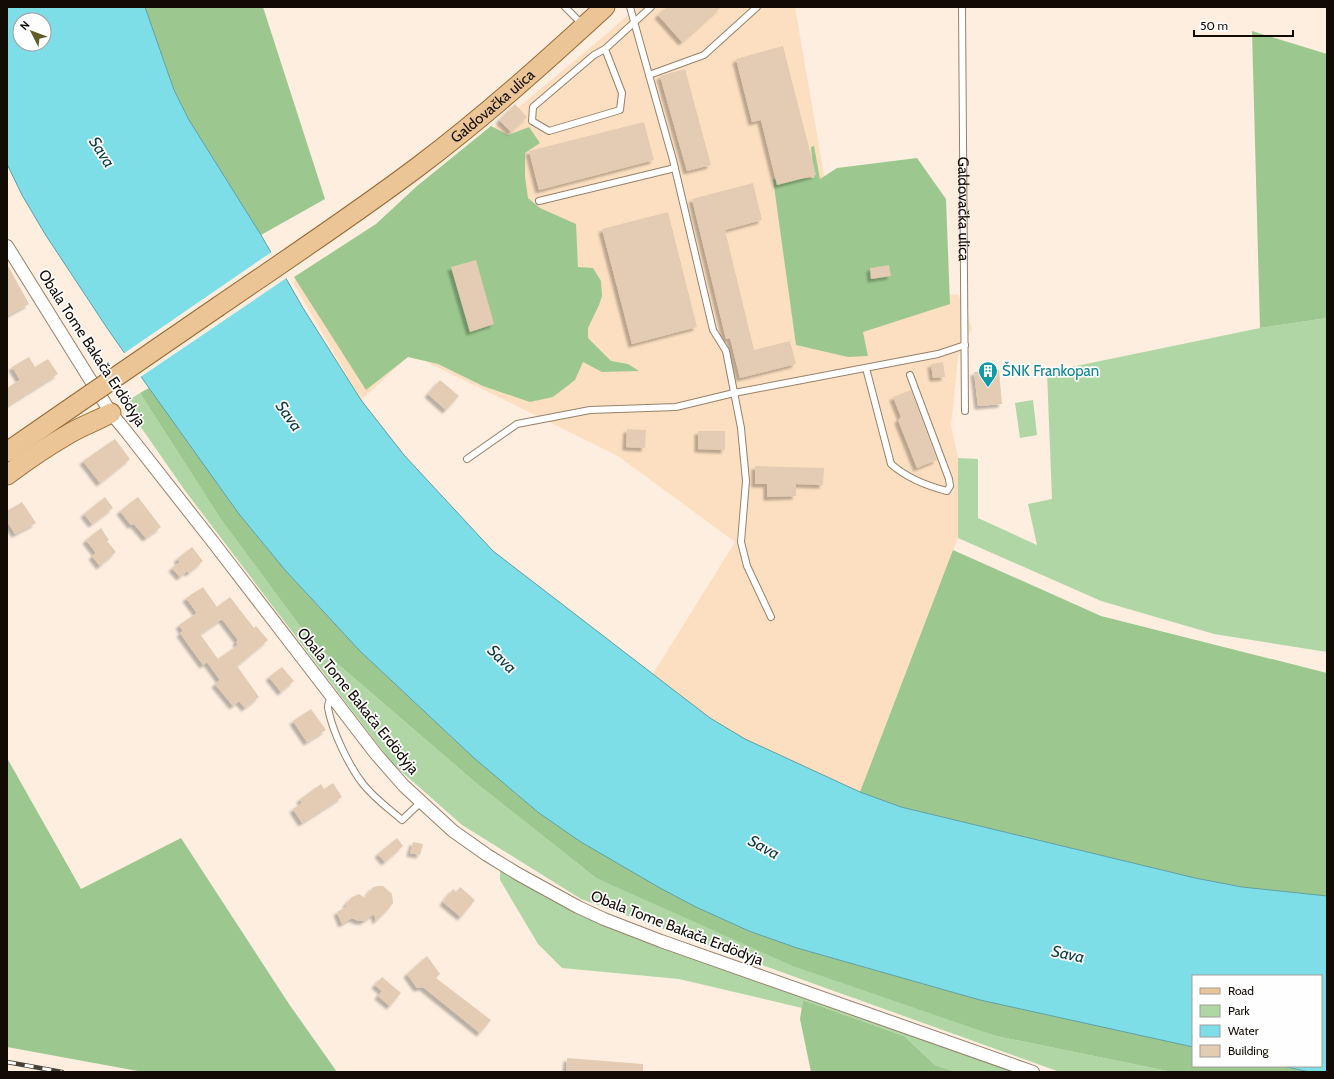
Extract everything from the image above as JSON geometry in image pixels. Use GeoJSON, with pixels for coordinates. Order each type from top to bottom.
{"type":"FeatureCollection","features":[{"type":"Feature","properties":{"kind":"main road","name":"Galdovačka ulica"},"geometry":{"type":"LineString","coordinates":[[7,452],[375,198],[459,135],[605,7]]}},
{"type":"Feature","properties":{"kind":"main road"},"geometry":{"type":"LineString","coordinates":[[7,475],[66,435],[111,413]]}},
{"type":"Feature","properties":{"kind":"street","name":"Obala Tome Bakača Erdödyja"},"geometry":{"type":"LineString","coordinates":[[7,246],[111,413],[230,564],[380,760],[404,786],[453,831],[487,855],[543,888],[604,919],[727,965],[1033,1072]]}},
{"type":"Feature","properties":{"kind":"lane"},"geometry":{"type":"LineString","coordinates":[[564,7],[584,26]]}},
{"type":"Feature","properties":{"kind":"lane"},"geometry":{"type":"LineString","coordinates":[[630,7],[675,168],[713,330],[726,351],[741,428],[746,481],[741,542],[747,566],[772,617]]}},
{"type":"Feature","properties":{"kind":"lane"},"geometry":{"type":"LineString","coordinates":[[605,49],[622,93],[620,110],[549,131],[532,122],[534,108],[594,55],[605,49],[651,7]]}},
{"type":"Feature","properties":{"kind":"lane"},"geometry":{"type":"LineString","coordinates":[[649,75],[704,55],[757,7]]}},
{"type":"Feature","properties":{"kind":"lane","name":"Galdovačka ulica"},"geometry":{"type":"LineString","coordinates":[[962,7],[965,411]]}},
{"type":"Feature","properties":{"kind":"lane"},"geometry":{"type":"LineString","coordinates":[[539,201],[675,168]]}},
{"type":"Feature","properties":{"kind":"lane"},"geometry":{"type":"LineString","coordinates":[[467,459],[517,424],[590,410],[676,407],[734,393],[938,354],[965,345]]}},
{"type":"Feature","properties":{"kind":"lane"},"geometry":{"type":"LineString","coordinates":[[866,368],[891,464],[900,472],[930,487],[947,491],[950,486],[949,479],[910,375]]}},
{"type":"Feature","properties":{"kind":"lane"},"geometry":{"type":"LineString","coordinates":[[331,697],[328,707],[336,735],[362,783],[378,801],[402,820],[421,802]]}},
{"type":"Feature","properties":{"kind":"shaded area"},"geometry":{"type":"Polygon","coordinates":[[[637,7],[795,7],[847,308],[958,294],[972,328],[958,357],[951,426],[958,458],[958,538],[860,792],[745,739],[710,718],[653,674],[735,542],[618,456],[411,354],[361,400],[293,282],[389,215],[637,7]]]}},
{"type":"Feature","properties":{"kind":"green space"},"geometry":{"type":"Polygon","coordinates":[[[145,7],[263,7],[325,199],[261,235],[189,120],[174,90],[145,7]]]}},
{"type":"Feature","properties":{"kind":"green space"},"geometry":{"type":"Polygon","coordinates":[[[1252,31],[1327,54],[1327,318],[1260,328],[1252,31]]]}},
{"type":"Feature","properties":{"kind":"green space"},"geometry":{"type":"Polygon","coordinates":[[[491,126],[508,135],[529,127],[540,143],[525,153],[525,177],[528,198],[540,208],[576,224],[578,267],[593,268],[601,281],[602,296],[588,328],[588,338],[611,361],[628,364],[639,371],[602,372],[583,362],[575,380],[553,397],[530,402],[483,386],[438,364],[408,357],[366,390],[294,277],[376,224],[417,186],[491,126]]]}},
{"type":"Feature","properties":{"kind":"green space"},"geometry":{"type":"Polygon","coordinates":[[[814,146],[820,179],[837,168],[917,158],[946,199],[950,304],[863,332],[868,356],[848,357],[796,345],[773,179],[814,178],[811,147],[814,146]]]}},
{"type":"Feature","properties":{"kind":"green space"},"geometry":{"type":"Polygon","coordinates":[[[1327,318],[1327,652],[1214,634],[1101,601],[958,538],[958,458],[978,459],[978,518],[1037,545],[1028,504],[1052,499],[1047,372],[1260,328],[1327,318]]]}},
{"type":"Feature","properties":{"kind":"green space"},"geometry":{"type":"Polygon","coordinates":[[[149,388],[239,514],[285,570],[360,651],[474,758],[539,813],[581,842],[660,888],[696,907],[749,931],[797,948],[980,1000],[1192,1047],[1192,1067],[1287,1067],[1310,1072],[1172,1072],[996,1036],[793,966],[596,878],[476,783],[310,640],[220,518],[140,393],[149,388]]]}},
{"type":"Feature","properties":{"kind":"green space"},"geometry":{"type":"Polygon","coordinates":[[[140,393],[220,518],[310,640],[476,783],[596,878],[996,1036],[1172,1072],[1060,1072],[581,899],[462,825],[392,763],[186,492],[124,403],[140,393]]]}},
{"type":"Feature","properties":{"kind":"green space"},"geometry":{"type":"Polygon","coordinates":[[[1033,400],[1037,435],[1020,438],[1015,403],[1033,400]]]}},
{"type":"Feature","properties":{"kind":"green space"},"geometry":{"type":"Polygon","coordinates":[[[953,550],[1101,616],[1327,673],[1327,896],[1242,887],[1195,878],[901,807],[860,792],[953,550]]]}},
{"type":"Feature","properties":{"kind":"green space"},"geometry":{"type":"Polygon","coordinates":[[[7,758],[81,889],[181,838],[289,1004],[337,1072],[143,1072],[7,1047],[7,758]]]}},
{"type":"Feature","properties":{"kind":"green space"},"geometry":{"type":"Polygon","coordinates":[[[500,865],[582,912],[1022,1072],[956,1072],[935,1065],[904,1036],[803,1000],[802,1008],[679,979],[562,968],[538,944],[500,880],[500,865]]]}},
{"type":"Feature","properties":{"kind":"green space"},"geometry":{"type":"Polygon","coordinates":[[[803,1000],[904,1036],[935,1065],[956,1072],[811,1072],[800,1019],[803,1000]]]}},
{"type":"Feature","properties":{"kind":"water","name":"Sava"},"geometry":{"type":"Polygon","coordinates":[[[7,7],[145,7],[174,90],[189,120],[261,235],[303,308],[361,400],[404,455],[493,551],[710,718],[745,739],[860,792],[901,807],[1195,878],[1242,887],[1327,896],[1327,1072],[1310,1072],[1287,1067],[1322,1067],[1322,975],[1192,975],[1192,1047],[980,1000],[797,948],[749,931],[696,907],[581,842],[539,813],[474,758],[360,651],[285,570],[239,514],[149,388],[107,328],[45,234],[22,195],[7,164],[7,7]]]}},
{"type":"Feature","properties":{"kind":"pier"},"geometry":{"type":"Polygon","coordinates":[[[273,251],[288,277],[139,378],[123,354],[273,251]]]}},
{"type":"Feature","properties":{"kind":"building"},"geometry":{"type":"Polygon","coordinates":[[[667,7],[721,7],[682,42],[658,15],[667,7]]]}},
{"type":"Feature","properties":{"kind":"building"},"geometry":{"type":"Polygon","coordinates":[[[783,46],[816,175],[777,185],[761,120],[752,122],[736,59],[783,46]]]}},
{"type":"Feature","properties":{"kind":"building"},"geometry":{"type":"Polygon","coordinates":[[[685,69],[711,165],[687,171],[660,76],[685,69]]]}},
{"type":"Feature","properties":{"kind":"building"},"geometry":{"type":"Polygon","coordinates":[[[515,104],[527,117],[511,132],[499,120],[515,104]]]}},
{"type":"Feature","properties":{"kind":"building"},"geometry":{"type":"Polygon","coordinates":[[[644,122],[654,160],[539,190],[529,151],[644,122]]]}},
{"type":"Feature","properties":{"kind":"building"},"geometry":{"type":"Polygon","coordinates":[[[753,183],[762,220],[725,230],[754,350],[790,341],[796,364],[740,378],[730,338],[726,339],[692,199],[753,183]]]}},
{"type":"Feature","properties":{"kind":"building"},"geometry":{"type":"Polygon","coordinates":[[[668,212],[697,327],[632,344],[602,229],[668,212]]]}},
{"type":"Feature","properties":{"kind":"building"},"geometry":{"type":"Polygon","coordinates":[[[476,260],[494,324],[470,332],[451,267],[476,260]]]}},
{"type":"Feature","properties":{"kind":"building"},"geometry":{"type":"Polygon","coordinates":[[[7,264],[29,304],[7,316],[7,264]]]}},
{"type":"Feature","properties":{"kind":"building"},"geometry":{"type":"Polygon","coordinates":[[[889,265],[891,276],[871,279],[870,268],[889,265]]]}},
{"type":"Feature","properties":{"kind":"building"},"geometry":{"type":"Polygon","coordinates":[[[29,357],[35,367],[48,359],[58,374],[7,406],[7,388],[20,380],[12,367],[29,357]]]}},
{"type":"Feature","properties":{"kind":"building"},"geometry":{"type":"Polygon","coordinates":[[[943,362],[945,377],[933,378],[931,364],[943,362]]]}},
{"type":"Feature","properties":{"kind":"building","name":"ŠNK Frankopan"},"geometry":{"type":"Polygon","coordinates":[[[999,370],[1002,404],[978,406],[974,372],[999,370]]]}},
{"type":"Feature","properties":{"kind":"building"},"geometry":{"type":"Polygon","coordinates":[[[440,380],[459,396],[446,410],[428,394],[440,380]]]}},
{"type":"Feature","properties":{"kind":"building"},"geometry":{"type":"Polygon","coordinates":[[[911,390],[937,460],[917,468],[898,420],[901,417],[893,397],[911,390]]]}},
{"type":"Feature","properties":{"kind":"building"},"geometry":{"type":"Polygon","coordinates":[[[627,429],[646,430],[645,448],[626,447],[627,429]]]}},
{"type":"Feature","properties":{"kind":"building"},"geometry":{"type":"Polygon","coordinates":[[[698,431],[725,431],[725,450],[698,449],[698,431]]]}},
{"type":"Feature","properties":{"kind":"building"},"geometry":{"type":"Polygon","coordinates":[[[115,439],[130,459],[100,483],[83,461],[115,439]]]}},
{"type":"Feature","properties":{"kind":"building"},"geometry":{"type":"Polygon","coordinates":[[[755,466],[824,468],[823,485],[796,484],[796,496],[767,497],[767,484],[755,484],[755,466]]]}},
{"type":"Feature","properties":{"kind":"building"},"geometry":{"type":"Polygon","coordinates":[[[105,497],[113,508],[92,524],[84,514],[105,497]]]}},
{"type":"Feature","properties":{"kind":"building"},"geometry":{"type":"Polygon","coordinates":[[[138,497],[161,527],[146,538],[134,524],[131,525],[120,511],[138,497]]]}},
{"type":"Feature","properties":{"kind":"building"},"geometry":{"type":"Polygon","coordinates":[[[22,502],[36,523],[15,534],[7,521],[7,511],[22,502]]]}},
{"type":"Feature","properties":{"kind":"building"},"geometry":{"type":"Polygon","coordinates":[[[101,528],[109,540],[107,541],[116,552],[100,566],[92,556],[96,553],[86,540],[101,528]]]}},
{"type":"Feature","properties":{"kind":"building"},"geometry":{"type":"Polygon","coordinates":[[[192,547],[203,561],[189,573],[187,571],[180,577],[172,568],[180,562],[177,559],[192,547]]]}},
{"type":"Feature","properties":{"kind":"building"},"geometry":{"type":"Polygon","coordinates":[[[203,587],[217,607],[230,597],[254,628],[256,626],[268,640],[237,666],[259,697],[245,708],[239,701],[233,706],[215,684],[220,680],[207,662],[203,665],[180,633],[183,631],[179,625],[197,613],[186,598],[203,587]],[[222,619],[200,634],[218,659],[238,645],[236,642],[238,640],[222,619]]]}},
{"type":"Feature","properties":{"kind":"building"},"geometry":{"type":"Polygon","coordinates":[[[282,667],[294,681],[281,692],[269,677],[282,667]]]}},
{"type":"Feature","properties":{"kind":"building"},"geometry":{"type":"Polygon","coordinates":[[[311,709],[326,730],[307,742],[293,721],[311,709]]]}},
{"type":"Feature","properties":{"kind":"building"},"geometry":{"type":"Polygon","coordinates":[[[333,783],[342,797],[302,823],[293,809],[302,803],[300,799],[321,784],[324,789],[333,783]]]}},
{"type":"Feature","properties":{"kind":"building"},"geometry":{"type":"Polygon","coordinates":[[[397,838],[403,846],[385,862],[378,854],[397,838]]]}},
{"type":"Feature","properties":{"kind":"building"},"geometry":{"type":"Polygon","coordinates":[[[413,842],[423,844],[420,855],[410,853],[413,842]]]}},
{"type":"Feature","properties":{"kind":"building"},"geometry":{"type":"Polygon","coordinates":[[[383,886],[392,894],[393,903],[390,907],[376,921],[374,914],[364,921],[359,921],[352,918],[342,924],[337,912],[346,907],[347,903],[352,897],[359,894],[365,898],[373,887],[383,886]]]}},
{"type":"Feature","properties":{"kind":"building"},"geometry":{"type":"Polygon","coordinates":[[[460,887],[475,900],[461,917],[443,902],[453,889],[456,892],[460,887]]]}},
{"type":"Feature","properties":{"kind":"building"},"geometry":{"type":"Polygon","coordinates":[[[427,956],[440,974],[436,978],[491,1020],[480,1033],[423,987],[417,988],[407,974],[427,956]]]}},
{"type":"Feature","properties":{"kind":"building"},"geometry":{"type":"Polygon","coordinates":[[[382,977],[401,993],[390,1006],[378,996],[382,991],[375,985],[382,977]]]}},
{"type":"Feature","properties":{"kind":"building"},"geometry":{"type":"Polygon","coordinates":[[[567,1058],[643,1064],[643,1072],[566,1072],[567,1058]]]}},
{"type":"Feature","properties":{"kind":"railway"},"geometry":{"type":"LineString","coordinates":[[7,1062],[62,1072]]}},
{"type":"Feature","properties":{"kind":"place","name":"ŠNK Frankopan"},"geometry":{"type":"Point","coordinates":[988,388]}}]}
